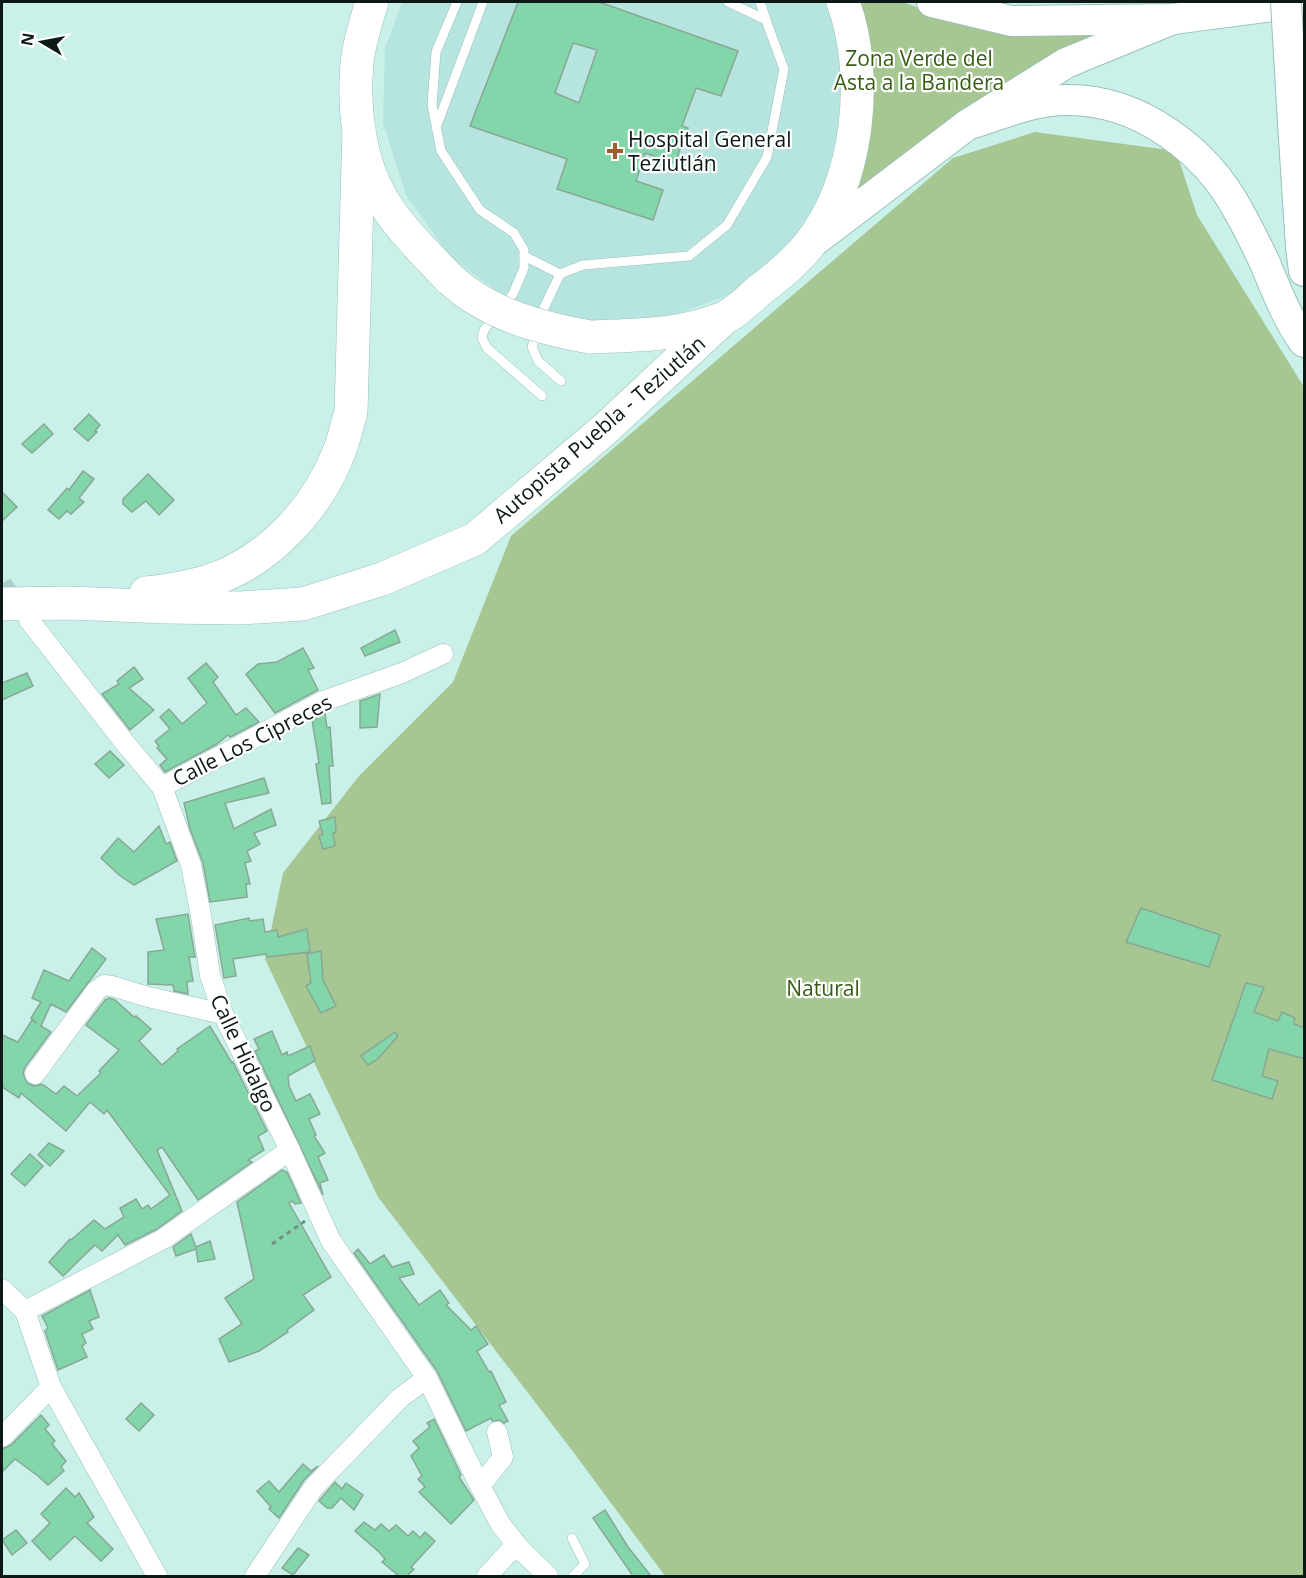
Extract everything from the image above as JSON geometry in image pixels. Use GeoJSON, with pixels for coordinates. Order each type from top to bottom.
{"type":"FeatureCollection","features":[{"type":"Feature","properties":{"kind":"highway","name":"Autopista Puebla - Teziutlán"},"geometry":{"type":"LineString","coordinates":[[372,2],[357,62],[356,95],[359,128],[368,171],[383,201],[405,231],[451,280],[472,296],[513,318],[590,337],[686,330],[723,319]]}},
{"type":"Feature","properties":{"kind":"highway","name":"Autopista Puebla - Teziutlán"},"geometry":{"type":"LineString","coordinates":[[70,603],[206,608],[303,603],[382,579],[475,538],[604,430],[723,319],[774,279],[808,246],[830,211],[840,186],[852,146],[857,115],[858,81],[848,17],[843,2]]}},
{"type":"Feature","properties":{"kind":"highway","name":"Autopista Puebla - Teziutlán"},"geometry":{"type":"LineString","coordinates":[[70,603],[160,592],[209,581],[231,572],[279,540],[302,517],[321,488],[339,453],[351,412],[359,128]]}},
{"type":"Feature","properties":{"kind":"highway"},"geometry":{"type":"LineString","coordinates":[[15,612],[70,603]]}},
{"type":"Feature","properties":{"kind":"main road"},"geometry":{"type":"LineString","coordinates":[[935,3],[969,2]]}},
{"type":"Feature","properties":{"kind":"main road"},"geometry":{"type":"LineString","coordinates":[[1286,2],[1301,247],[1305,271]]}},
{"type":"Feature","properties":{"kind":"main road"},"geometry":{"type":"LineString","coordinates":[[935,3],[1011,21],[1173,20],[1305,2]]}},
{"type":"Feature","properties":{"kind":"main road"},"geometry":{"type":"LineString","coordinates":[[808,246],[968,125],[1066,63],[1173,20]]}},
{"type":"Feature","properties":{"kind":"main road"},"geometry":{"type":"LineString","coordinates":[[968,125],[1037,103],[1068,100],[1104,104],[1148,121],[1195,153],[1217,177],[1238,209],[1291,324],[1305,342]]}},
{"type":"Feature","properties":{"kind":"street","name":"Calle Hidalgo"},"geometry":{"type":"LineString","coordinates":[[15,612],[162,787],[191,865],[210,975],[223,1014],[290,1150],[331,1241],[427,1378],[501,1525],[520,1549],[548,1576]]}},
{"type":"Feature","properties":{"kind":"street","name":"Calle Los Cipreces"},"geometry":{"type":"LineString","coordinates":[[162,787],[321,702],[402,673],[443,654]]}},
{"type":"Feature","properties":{"kind":"street"},"geometry":{"type":"LineString","coordinates":[[35,1074],[96,991],[104,986],[112,986],[148,998],[223,1014]]}},
{"type":"Feature","properties":{"kind":"street"},"geometry":{"type":"LineString","coordinates":[[25,1311],[164,1239],[290,1150]]}},
{"type":"Feature","properties":{"kind":"street"},"geometry":{"type":"LineString","coordinates":[[2,1289],[25,1311],[51,1387],[157,1576]]}},
{"type":"Feature","properties":{"kind":"street"},"geometry":{"type":"LineString","coordinates":[[255,1576],[314,1487],[400,1398],[427,1378]]}},
{"type":"Feature","properties":{"kind":"street"},"geometry":{"type":"LineString","coordinates":[[2,1437],[51,1387]]}},
{"type":"Feature","properties":{"kind":"street"},"geometry":{"type":"LineString","coordinates":[[480,1486],[503,1457],[497,1432]]}},
{"type":"Feature","properties":{"kind":"street"},"geometry":{"type":"LineString","coordinates":[[487,1576],[509,1552],[520,1549]]}},
{"type":"Feature","properties":{"kind":"lane"},"geometry":{"type":"LineString","coordinates":[[458,2],[436,52],[432,105],[441,151],[480,210],[514,233],[524,250],[524,268],[513,294],[484,330],[482,338],[487,348],[542,396]]}},
{"type":"Feature","properties":{"kind":"lane"},"geometry":{"type":"LineString","coordinates":[[436,127],[483,2]]}},
{"type":"Feature","properties":{"kind":"lane"},"geometry":{"type":"LineString","coordinates":[[728,2],[766,20]]}},
{"type":"Feature","properties":{"kind":"lane"},"geometry":{"type":"LineString","coordinates":[[561,381],[538,361],[532,347],[544,308],[561,274],[583,265],[689,256],[727,225],[768,157],[784,69],[760,2]]}},
{"type":"Feature","properties":{"kind":"lane"},"geometry":{"type":"LineString","coordinates":[[524,256],[561,274]]}},
{"type":"Feature","properties":{"kind":"lane"},"geometry":{"type":"LineString","coordinates":[[572,1538],[585,1564],[573,1576]]}},
{"type":"Feature","properties":{"kind":"path"},"geometry":{"type":"LineString","coordinates":[[272,1244],[319,1212]]}},
{"type":"Feature","properties":{"kind":"shaded area","name":"Hospital General Teziutlán"},"geometry":{"type":"Polygon","coordinates":[[[402,2],[828,2],[839,23],[848,101],[831,178],[790,245],[729,295],[658,321],[583,323],[511,301],[450,257],[406,195],[383,123],[385,48],[402,2]]]}},
{"type":"Feature","properties":{"kind":"green space","name":"Zona Verde del Asta a la Bandera"},"geometry":{"type":"Polygon","coordinates":[[[848,2],[902,2],[960,22],[1103,34],[971,104],[846,205],[848,2]]]}},
{"type":"Feature","properties":{"kind":"green space","name":"Natural"},"geometry":{"type":"Polygon","coordinates":[[[1035,132],[1176,151],[1197,215],[1304,387],[1304,1576],[665,1576],[378,1197],[265,959],[283,873],[359,776],[453,682],[511,536],[953,158],[1035,132]]]}},
{"type":"Feature","properties":{"kind":"building"},"geometry":{"type":"Polygon","coordinates":[[[518,2],[599,2],[738,51],[721,96],[696,88],[682,126],[688,128],[675,163],[645,153],[636,181],[663,190],[653,220],[557,189],[567,159],[470,126],[518,2]],[[573,43],[555,93],[579,103],[597,50],[573,43]]]}},
{"type":"Feature","properties":{"kind":"building"},"geometry":{"type":"Polygon","coordinates":[[[89,414],[100,425],[88,441],[74,429],[89,414]]]}},
{"type":"Feature","properties":{"kind":"building"},"geometry":{"type":"Polygon","coordinates":[[[44,424],[53,434],[32,453],[22,444],[44,424]]]}},
{"type":"Feature","properties":{"kind":"building"},"geometry":{"type":"Polygon","coordinates":[[[83,471],[94,479],[79,498],[84,502],[71,514],[67,511],[59,519],[48,510],[67,488],[69,490],[83,471]]]}},
{"type":"Feature","properties":{"kind":"building"},"geometry":{"type":"Polygon","coordinates":[[[148,474],[174,500],[159,515],[146,501],[132,512],[123,504],[123,499],[148,474]]]}},
{"type":"Feature","properties":{"kind":"building"},"geometry":{"type":"Polygon","coordinates":[[[2,492],[17,507],[2,521],[2,492]]]}},
{"type":"Feature","properties":{"kind":"building"},"geometry":{"type":"Polygon","coordinates":[[[395,630],[400,642],[365,656],[361,648],[395,630]]]}},
{"type":"Feature","properties":{"kind":"building"},"geometry":{"type":"Polygon","coordinates":[[[303,648],[314,668],[308,670],[318,690],[275,713],[246,674],[258,664],[277,662],[303,648]]]}},
{"type":"Feature","properties":{"kind":"building"},"geometry":{"type":"Polygon","coordinates":[[[206,663],[218,677],[213,682],[236,715],[246,708],[259,722],[230,737],[228,735],[217,744],[165,772],[160,765],[167,759],[157,748],[159,746],[155,741],[170,729],[160,717],[169,709],[182,724],[207,703],[188,678],[206,663]]]}},
{"type":"Feature","properties":{"kind":"building"},"geometry":{"type":"Polygon","coordinates":[[[134,667],[143,679],[129,688],[154,710],[130,730],[102,694],[119,684],[117,681],[134,667]]]}},
{"type":"Feature","properties":{"kind":"building"},"geometry":{"type":"Polygon","coordinates":[[[27,673],[33,686],[2,700],[2,683],[27,673]]]}},
{"type":"Feature","properties":{"kind":"building"},"geometry":{"type":"Polygon","coordinates":[[[380,694],[377,727],[360,728],[360,701],[380,694]]]}},
{"type":"Feature","properties":{"kind":"building"},"geometry":{"type":"Polygon","coordinates":[[[325,713],[327,728],[330,727],[333,766],[329,766],[331,803],[322,804],[316,764],[319,763],[312,720],[325,713]]]}},
{"type":"Feature","properties":{"kind":"building"},"geometry":{"type":"Polygon","coordinates":[[[110,751],[124,765],[109,778],[95,764],[110,751]]]}},
{"type":"Feature","properties":{"kind":"building"},"geometry":{"type":"Polygon","coordinates":[[[264,778],[269,793],[225,803],[234,829],[271,809],[276,825],[254,833],[260,844],[247,851],[251,861],[245,863],[250,884],[246,884],[247,897],[210,902],[203,863],[190,829],[184,803],[264,778]]]}},
{"type":"Feature","properties":{"kind":"building"},"geometry":{"type":"Polygon","coordinates":[[[335,817],[336,832],[333,833],[335,846],[323,849],[319,836],[323,835],[319,821],[335,817]]]}},
{"type":"Feature","properties":{"kind":"building"},"geometry":{"type":"Polygon","coordinates":[[[159,826],[166,844],[170,842],[177,861],[134,885],[101,858],[118,838],[134,852],[159,826]]]}},
{"type":"Feature","properties":{"kind":"building"},"geometry":{"type":"Polygon","coordinates":[[[1141,908],[1220,935],[1209,967],[1126,942],[1141,908]]]}},
{"type":"Feature","properties":{"kind":"building"},"geometry":{"type":"Polygon","coordinates":[[[188,914],[195,957],[189,957],[193,981],[187,982],[188,994],[174,991],[173,985],[148,984],[148,952],[164,950],[156,919],[188,914]]]}},
{"type":"Feature","properties":{"kind":"building"},"geometry":{"type":"Polygon","coordinates":[[[249,918],[250,921],[263,919],[265,932],[277,930],[278,937],[307,929],[310,952],[267,957],[266,954],[233,959],[236,976],[224,978],[215,925],[249,918]]]}},
{"type":"Feature","properties":{"kind":"building"},"geometry":{"type":"Polygon","coordinates":[[[92,948],[106,959],[66,1012],[51,1004],[41,1026],[51,1032],[25,1067],[23,1073],[27,1083],[34,1086],[42,1084],[56,1094],[64,1086],[77,1096],[101,1073],[99,1071],[119,1050],[86,1025],[109,998],[115,1000],[151,1029],[139,1041],[162,1065],[178,1051],[177,1049],[210,1026],[233,1062],[267,1131],[258,1136],[264,1150],[248,1160],[252,1162],[198,1200],[162,1147],[157,1150],[182,1211],[157,1229],[125,1245],[118,1235],[102,1251],[95,1245],[63,1276],[49,1262],[70,1239],[94,1220],[105,1229],[124,1217],[120,1208],[136,1199],[142,1209],[148,1205],[151,1209],[170,1195],[107,1110],[104,1114],[90,1102],[66,1131],[21,1093],[19,1098],[2,1087],[2,1035],[18,1042],[32,1020],[37,1023],[31,1018],[41,1002],[32,998],[44,970],[69,981],[92,948]]]}},
{"type":"Feature","properties":{"kind":"building"},"geometry":{"type":"Polygon","coordinates":[[[321,951],[323,980],[336,1006],[321,1013],[306,986],[311,983],[307,954],[321,951]]]}},
{"type":"Feature","properties":{"kind":"building"},"geometry":{"type":"Polygon","coordinates":[[[1246,983],[1264,987],[1254,1012],[1278,1021],[1282,1012],[1295,1018],[1294,1024],[1305,1028],[1305,1059],[1269,1049],[1262,1076],[1278,1081],[1272,1099],[1212,1080],[1246,983]]]}},
{"type":"Feature","properties":{"kind":"building"},"geometry":{"type":"Polygon","coordinates":[[[272,1031],[282,1055],[287,1052],[288,1056],[310,1046],[315,1061],[288,1076],[289,1086],[296,1101],[310,1094],[320,1114],[309,1119],[316,1135],[314,1136],[325,1153],[318,1157],[328,1180],[320,1183],[323,1195],[255,1051],[259,1049],[254,1039],[272,1031]]]}},
{"type":"Feature","properties":{"kind":"building"},"geometry":{"type":"Polygon","coordinates":[[[395,1032],[398,1036],[377,1060],[368,1065],[361,1056],[395,1032]]]}},
{"type":"Feature","properties":{"kind":"building"},"geometry":{"type":"Polygon","coordinates":[[[49,1143],[64,1151],[50,1166],[38,1155],[49,1143]]]}},
{"type":"Feature","properties":{"kind":"building"},"geometry":{"type":"Polygon","coordinates":[[[30,1154],[43,1166],[25,1186],[11,1174],[30,1154]]]}},
{"type":"Feature","properties":{"kind":"building"},"geometry":{"type":"Polygon","coordinates":[[[282,1170],[287,1172],[301,1203],[295,1204],[292,1201],[289,1203],[331,1277],[303,1295],[314,1310],[287,1330],[288,1332],[259,1351],[229,1362],[219,1339],[242,1324],[225,1298],[254,1279],[237,1202],[282,1170]]]}},
{"type":"Feature","properties":{"kind":"building"},"geometry":{"type":"Polygon","coordinates":[[[191,1234],[196,1247],[210,1241],[215,1259],[198,1262],[196,1249],[176,1256],[173,1247],[191,1234]]]}},
{"type":"Feature","properties":{"kind":"building"},"geometry":{"type":"Polygon","coordinates":[[[358,1249],[370,1264],[384,1255],[392,1267],[409,1262],[414,1274],[399,1278],[419,1305],[440,1290],[449,1303],[446,1305],[471,1330],[476,1326],[488,1344],[477,1351],[489,1372],[491,1371],[506,1402],[499,1405],[508,1421],[504,1423],[500,1420],[492,1421],[491,1418],[466,1431],[437,1371],[354,1253],[358,1249]]]}},
{"type":"Feature","properties":{"kind":"building"},"geometry":{"type":"Polygon","coordinates":[[[90,1290],[99,1317],[89,1321],[93,1329],[82,1334],[86,1343],[82,1346],[87,1357],[58,1370],[45,1331],[48,1328],[42,1316],[90,1290]]]}},
{"type":"Feature","properties":{"kind":"building"},"geometry":{"type":"Polygon","coordinates":[[[141,1403],[154,1415],[139,1431],[126,1419],[141,1403]]]}},
{"type":"Feature","properties":{"kind":"building"},"geometry":{"type":"Polygon","coordinates":[[[41,1415],[49,1425],[45,1429],[55,1441],[52,1444],[66,1461],[61,1467],[64,1471],[48,1485],[15,1459],[2,1472],[2,1449],[11,1445],[41,1415]]]}},
{"type":"Feature","properties":{"kind":"building"},"geometry":{"type":"Polygon","coordinates":[[[434,1419],[461,1475],[459,1477],[474,1500],[451,1524],[419,1492],[425,1487],[418,1479],[422,1476],[411,1456],[419,1448],[413,1441],[430,1427],[427,1423],[434,1419]]]}},
{"type":"Feature","properties":{"kind":"building"},"geometry":{"type":"Polygon","coordinates":[[[303,1464],[311,1471],[318,1466],[304,1480],[279,1518],[269,1509],[271,1507],[257,1491],[269,1481],[279,1492],[303,1464]]]}},
{"type":"Feature","properties":{"kind":"building"},"geometry":{"type":"Polygon","coordinates":[[[335,1482],[342,1489],[346,1483],[363,1495],[354,1510],[341,1498],[332,1508],[327,1508],[319,1501],[335,1482]]]}},
{"type":"Feature","properties":{"kind":"building"},"geometry":{"type":"Polygon","coordinates":[[[66,1488],[75,1497],[79,1493],[94,1517],[87,1523],[113,1549],[101,1561],[75,1536],[50,1560],[32,1541],[50,1523],[41,1514],[66,1488]]]}},
{"type":"Feature","properties":{"kind":"building"},"geometry":{"type":"Polygon","coordinates":[[[605,1510],[628,1547],[651,1576],[633,1576],[593,1518],[605,1510]]]}},
{"type":"Feature","properties":{"kind":"building"},"geometry":{"type":"Polygon","coordinates":[[[364,1522],[375,1530],[381,1524],[389,1531],[396,1525],[408,1536],[413,1531],[420,1538],[425,1532],[435,1541],[411,1567],[414,1569],[407,1576],[399,1576],[382,1562],[385,1559],[379,1552],[355,1531],[364,1522]]]}},
{"type":"Feature","properties":{"kind":"building"},"geometry":{"type":"Polygon","coordinates":[[[16,1530],[27,1543],[12,1555],[2,1540],[16,1530]]]}},
{"type":"Feature","properties":{"kind":"building"},"geometry":{"type":"Polygon","coordinates":[[[298,1548],[309,1555],[293,1575],[282,1568],[298,1548]]]}},
{"type":"Feature","properties":{"kind":"tunnel"},"geometry":{"type":"LineString","coordinates":[[2,584],[20,609]]}},
{"type":"Feature","properties":{"kind":"place","name":"Hospital General Teziutlán"},"geometry":{"type":"Point","coordinates":[615,151]}}]}
